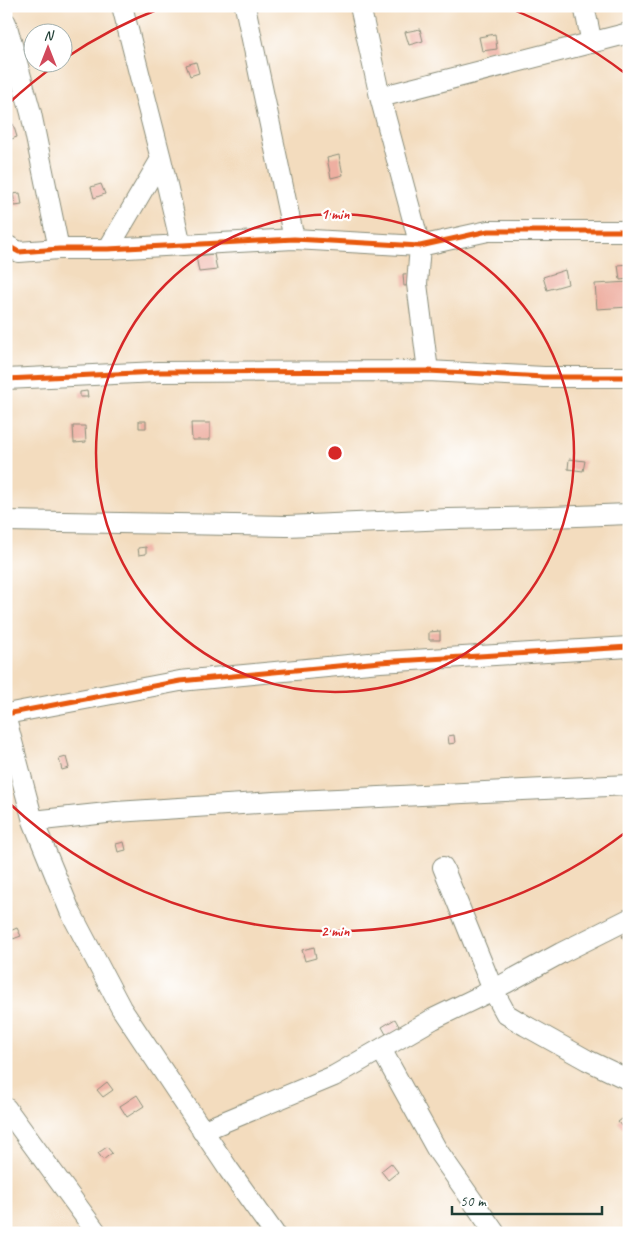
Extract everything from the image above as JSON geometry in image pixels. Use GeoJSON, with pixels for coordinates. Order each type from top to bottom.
{"type":"FeatureCollection","features":[{"type":"Feature","properties":{"kind":"street"},"geometry":{"type":"LineString","coordinates":[[122,6],[181,245]]}},
{"type":"Feature","properties":{"kind":"street"},"geometry":{"type":"LineString","coordinates":[[245,6],[294,239]]}},
{"type":"Feature","properties":{"kind":"street"},"geometry":{"type":"LineString","coordinates":[[360,6],[380,97],[420,246],[417,284],[428,371]]}},
{"type":"Feature","properties":{"kind":"street"},"geometry":{"type":"LineString","coordinates":[[584,6],[592,43]]}},
{"type":"Feature","properties":{"kind":"street"},"geometry":{"type":"LineString","coordinates":[[6,23],[31,113],[59,249]]}},
{"type":"Feature","properties":{"kind":"street"},"geometry":{"type":"LineString","coordinates":[[380,97],[629,33]]}},
{"type":"Feature","properties":{"kind":"street"},"geometry":{"type":"LineString","coordinates":[[108,249],[161,159]]}},
{"type":"Feature","properties":{"kind":"street"},"geometry":{"type":"LineString","coordinates":[[6,245],[19,252],[294,239],[420,246],[488,231],[629,231]]}},
{"type":"Feature","properties":{"kind":"street"},"geometry":{"type":"LineString","coordinates":[[6,379],[158,372],[428,371],[544,378],[629,377]]}},
{"type":"Feature","properties":{"kind":"street"},"geometry":{"type":"LineString","coordinates":[[6,521],[287,526],[629,514]]}},
{"type":"Feature","properties":{"kind":"street"},"geometry":{"type":"LineString","coordinates":[[274,1233],[202,1131],[122,1008],[70,911],[33,821],[7,725],[180,681],[380,662],[629,647]]}},
{"type":"Feature","properties":{"kind":"street"},"geometry":{"type":"LineString","coordinates":[[33,821],[116,812],[245,804],[629,785]]}},
{"type":"Feature","properties":{"kind":"street"},"geometry":{"type":"LineString","coordinates":[[443,867],[494,990],[506,1014],[587,1060],[629,1080]]}},
{"type":"Feature","properties":{"kind":"street"},"geometry":{"type":"LineString","coordinates":[[202,1131],[334,1076],[433,1018],[494,990],[561,953],[629,919]]}},
{"type":"Feature","properties":{"kind":"street"},"geometry":{"type":"LineString","coordinates":[[381,1049],[437,1150],[495,1233]]}},
{"type":"Feature","properties":{"kind":"street"},"geometry":{"type":"LineString","coordinates":[[6,1108],[97,1233]]}},
{"type":"Feature","properties":{"kind":"building"},"geometry":{"type":"Polygon","coordinates":[[[420,29],[423,41],[409,45],[405,32],[420,29]]]}},
{"type":"Feature","properties":{"kind":"building"},"geometry":{"type":"Polygon","coordinates":[[[495,34],[497,49],[482,51],[479,37],[495,34]]]}},
{"type":"Feature","properties":{"kind":"building"},"geometry":{"type":"Polygon","coordinates":[[[196,62],[199,73],[190,76],[186,65],[196,62]]]}},
{"type":"Feature","properties":{"kind":"building"},"geometry":{"type":"Polygon","coordinates":[[[13,124],[17,137],[6,141],[6,126],[13,124]]]}},
{"type":"Feature","properties":{"kind":"building"},"geometry":{"type":"Polygon","coordinates":[[[339,155],[343,175],[331,178],[327,158],[339,155]]]}},
{"type":"Feature","properties":{"kind":"building"},"geometry":{"type":"Polygon","coordinates":[[[101,184],[105,194],[94,198],[91,187],[101,184]]]}},
{"type":"Feature","properties":{"kind":"building"},"geometry":{"type":"Polygon","coordinates":[[[20,193],[22,205],[15,206],[13,194],[20,193]]]}},
{"type":"Feature","properties":{"kind":"building"},"geometry":{"type":"Polygon","coordinates":[[[214,254],[217,270],[199,272],[196,256],[214,254]]]}},
{"type":"Feature","properties":{"kind":"building"},"geometry":{"type":"Polygon","coordinates":[[[629,264],[629,279],[620,280],[618,265],[629,264]]]}},
{"type":"Feature","properties":{"kind":"building"},"geometry":{"type":"Polygon","coordinates":[[[565,270],[568,284],[547,290],[543,277],[565,270]]]}},
{"type":"Feature","properties":{"kind":"building"},"geometry":{"type":"Polygon","coordinates":[[[414,273],[415,285],[404,286],[403,274],[414,273]]]}},
{"type":"Feature","properties":{"kind":"building"},"geometry":{"type":"Polygon","coordinates":[[[629,282],[629,307],[597,309],[595,284],[629,282]]]}},
{"type":"Feature","properties":{"kind":"building"},"geometry":{"type":"Polygon","coordinates":[[[6,286],[9,286],[10,307],[6,308],[6,286]]]}},
{"type":"Feature","properties":{"kind":"building"},"geometry":{"type":"Polygon","coordinates":[[[87,391],[88,397],[80,397],[80,392],[87,391]]]}},
{"type":"Feature","properties":{"kind":"building"},"geometry":{"type":"Polygon","coordinates":[[[139,421],[146,421],[146,428],[139,428],[139,421]]]}},
{"type":"Feature","properties":{"kind":"building"},"geometry":{"type":"Polygon","coordinates":[[[191,423],[210,423],[210,440],[192,440],[191,423]]]}},
{"type":"Feature","properties":{"kind":"building"},"geometry":{"type":"Polygon","coordinates":[[[73,426],[85,426],[86,442],[74,443],[73,426]]]}},
{"type":"Feature","properties":{"kind":"building"},"geometry":{"type":"Polygon","coordinates":[[[569,459],[585,461],[583,471],[568,469],[569,459]]]}},
{"type":"Feature","properties":{"kind":"building"},"geometry":{"type":"Polygon","coordinates":[[[146,547],[146,554],[139,555],[138,548],[146,547]]]}},
{"type":"Feature","properties":{"kind":"building"},"geometry":{"type":"Polygon","coordinates":[[[440,631],[440,640],[429,640],[429,632],[440,631]]]}},
{"type":"Feature","properties":{"kind":"building"},"geometry":{"type":"Polygon","coordinates":[[[454,735],[455,743],[449,744],[448,736],[454,735]]]}},
{"type":"Feature","properties":{"kind":"building"},"geometry":{"type":"Polygon","coordinates":[[[66,757],[69,768],[62,770],[59,759],[66,757]]]}},
{"type":"Feature","properties":{"kind":"building"},"geometry":{"type":"Polygon","coordinates":[[[124,842],[126,850],[118,852],[116,844],[124,842]]]}},
{"type":"Feature","properties":{"kind":"building"},"geometry":{"type":"Polygon","coordinates":[[[17,928],[21,936],[13,939],[10,931],[17,928]]]}},
{"type":"Feature","properties":{"kind":"building"},"geometry":{"type":"Polygon","coordinates":[[[629,933],[629,948],[622,936],[629,933]]]}},
{"type":"Feature","properties":{"kind":"building"},"geometry":{"type":"Polygon","coordinates":[[[314,947],[316,958],[305,961],[302,950],[314,947]]]}},
{"type":"Feature","properties":{"kind":"building"},"geometry":{"type":"Polygon","coordinates":[[[395,1019],[400,1028],[387,1036],[382,1027],[395,1019]]]}},
{"type":"Feature","properties":{"kind":"building"},"geometry":{"type":"Polygon","coordinates":[[[107,1082],[113,1090],[103,1097],[97,1090],[107,1082]]]}},
{"type":"Feature","properties":{"kind":"building"},"geometry":{"type":"Polygon","coordinates":[[[137,1095],[144,1106],[127,1117],[120,1106],[137,1095]]]}},
{"type":"Feature","properties":{"kind":"building"},"geometry":{"type":"Polygon","coordinates":[[[626,1116],[629,1124],[623,1128],[618,1122],[626,1116]]]}},
{"type":"Feature","properties":{"kind":"building"},"geometry":{"type":"Polygon","coordinates":[[[107,1147],[112,1153],[103,1160],[98,1153],[107,1147]]]}},
{"type":"Feature","properties":{"kind":"building"},"geometry":{"type":"Polygon","coordinates":[[[391,1163],[398,1172],[388,1180],[381,1171],[391,1163]]]}},
{"type":"Feature","properties":{"kind":"cycle path"},"geometry":{"type":"LineString","coordinates":[[6,245],[19,252],[294,239],[420,246],[488,231],[629,231]]}},
{"type":"Feature","properties":{"kind":"cycle path"},"geometry":{"type":"LineString","coordinates":[[6,379],[158,372],[428,371],[544,377],[629,377]]}},
{"type":"Feature","properties":{"kind":"cycle path"},"geometry":{"type":"LineString","coordinates":[[6,714],[180,681],[380,662],[629,647]]}}]}
